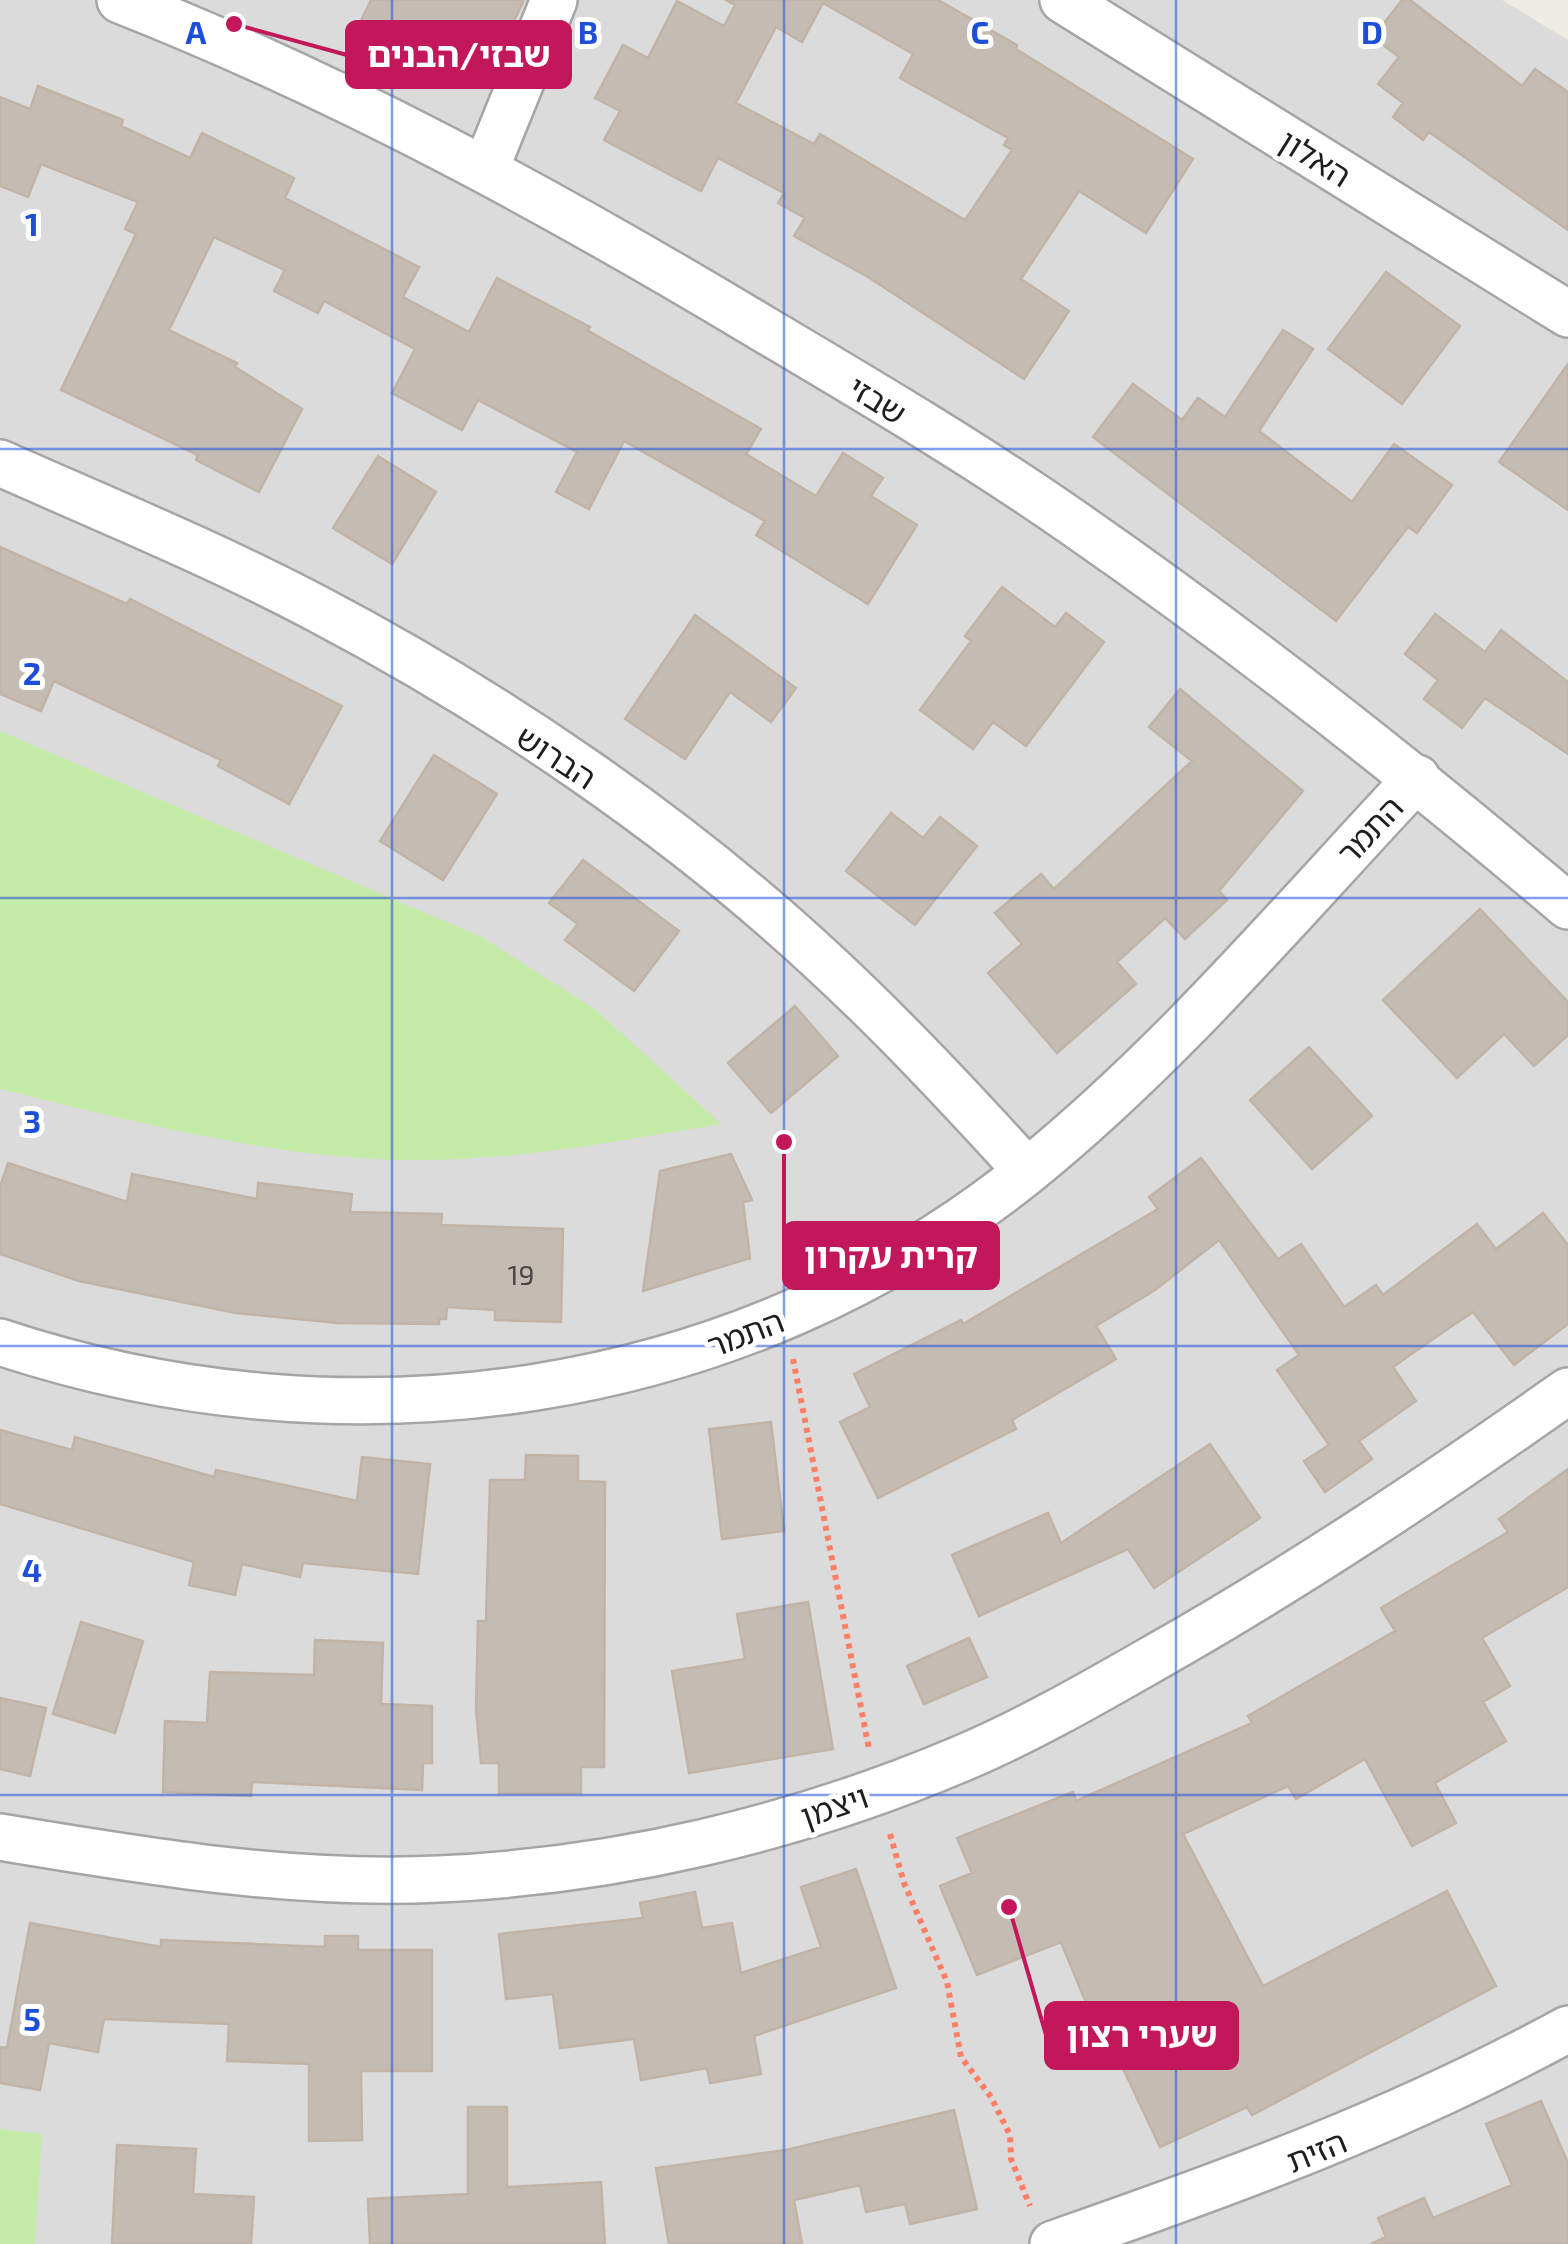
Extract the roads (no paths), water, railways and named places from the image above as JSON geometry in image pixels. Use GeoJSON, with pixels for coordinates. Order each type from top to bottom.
{"type":"FeatureCollection","features":[{"type":"Feature","properties":{"kind":"street","name":"שבזי"},"geometry":{"type":"LineString","coordinates":[[120,0],[224,41],[486,168],[838,374],[1075,523],[1274,667],[1417,778],[1568,906]]}},
{"type":"Feature","properties":{"kind":"street"},"geometry":{"type":"LineString","coordinates":[[486,168],[554,0]]}},
{"type":"Feature","properties":{"kind":"street","name":"האלון"},"geometry":{"type":"LineString","coordinates":[[1063,0],[1568,314]]}},
{"type":"Feature","properties":{"kind":"street","name":"הברוש"},"geometry":{"type":"LineString","coordinates":[[0,464],[204,552],[318,608],[456,689],[603,786],[724,876],[825,963],[923,1057],[1028,1172]]}},
{"type":"Feature","properties":{"kind":"street","name":"התמר"},"geometry":{"type":"LineString","coordinates":[[0,1342],[204,1388],[328,1401],[458,1398],[586,1382],[694,1351],[785,1318],[903,1261],[1028,1172],[1165,1047],[1417,778]]}},
{"type":"Feature","properties":{"kind":"street","name":"ויצמן"},"geometry":{"type":"LineString","coordinates":[[0,1837],[137,1860],[284,1875],[439,1879],[648,1855],[750,1832],[960,1760],[1094,1693],[1266,1595],[1568,1392]]}},
{"type":"Feature","properties":{"kind":"street","name":"הזית"},"geometry":{"type":"LineString","coordinates":[[1042,2227],[1369,2129],[1462,2087],[1568,2029]]}},
{"type":"Feature","properties":{"kind":"place","name":"שבזי/הבנים"},"geometry":{"type":"Point","coordinates":[234,24]}},
{"type":"Feature","properties":{"kind":"place","name":"קרית עקרון"},"geometry":{"type":"Point","coordinates":[784,1142]}},
{"type":"Feature","properties":{"kind":"place","name":"שערי רצון"},"geometry":{"type":"Point","coordinates":[1009,1907]}}]}
